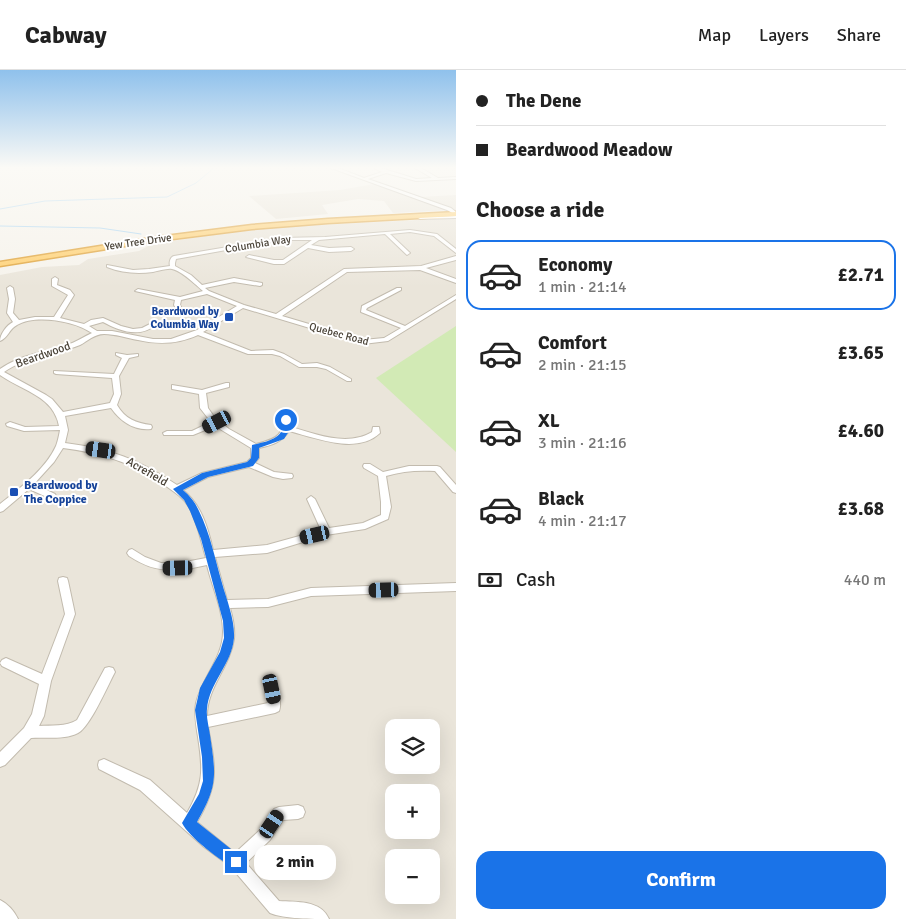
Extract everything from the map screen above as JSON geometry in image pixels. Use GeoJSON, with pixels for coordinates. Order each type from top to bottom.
{"type":"FeatureCollection","features":[{"type":"Feature","properties":{"kind":"highway","name":"Yew Tree Drive"},"geometry":{"type":"LineString","coordinates":[[0,259],[190,232],[292,221],[456,214]]}},
{"type":"Feature","properties":{"kind":"highway","name":"Yew Tree Drive"},"geometry":{"type":"LineString","coordinates":[[0,264],[190,232]]}},
{"type":"Feature","properties":{"kind":"street"},"geometry":{"type":"LineString","coordinates":[[439,208],[456,214]]}},
{"type":"Feature","properties":{"kind":"street"},"geometry":{"type":"LineString","coordinates":[[420,218],[456,214]]}},
{"type":"Feature","properties":{"kind":"street","name":"Columbia Way"},"geometry":{"type":"LineString","coordinates":[[173,267],[173,260],[183,255],[213,252],[275,240],[385,232],[415,231],[430,233],[456,251]]}},
{"type":"Feature","properties":{"kind":"street"},"geometry":{"type":"LineString","coordinates":[[385,232],[407,252]]}},
{"type":"Feature","properties":{"kind":"street"},"geometry":{"type":"LineString","coordinates":[[249,257],[284,262],[318,238]]}},
{"type":"Feature","properties":{"kind":"street"},"geometry":{"type":"LineString","coordinates":[[307,246],[329,250],[351,249]]}},
{"type":"Feature","properties":{"kind":"street"},"geometry":{"type":"LineString","coordinates":[[278,316],[346,270],[421,268],[456,258]]}},
{"type":"Feature","properties":{"kind":"street"},"geometry":{"type":"LineString","coordinates":[[110,266],[136,272],[173,267],[188,276],[207,292],[242,306]]}},
{"type":"Feature","properties":{"kind":"street"},"geometry":{"type":"LineString","coordinates":[[421,268],[456,281]]}},
{"type":"Feature","properties":{"kind":"street"},"geometry":{"type":"LineString","coordinates":[[55,279],[54,285],[57,288],[67,291],[71,295],[56,319]]}},
{"type":"Feature","properties":{"kind":"street"},"geometry":{"type":"LineString","coordinates":[[200,287],[234,280],[260,284]]}},
{"type":"Feature","properties":{"kind":"street"},"geometry":{"type":"LineString","coordinates":[[10,288],[13,298],[8,307],[8,315],[17,322]]}},
{"type":"Feature","properties":{"kind":"street"},"geometry":{"type":"LineString","coordinates":[[399,289],[364,307],[363,311],[405,328]]}},
{"type":"Feature","properties":{"kind":"street"},"geometry":{"type":"LineString","coordinates":[[138,291],[178,299],[190,298],[207,292]]}},
{"type":"Feature","properties":{"kind":"street","name":"Quebec Road"},"geometry":{"type":"LineString","coordinates":[[242,306],[369,343],[386,340],[456,297]]}},
{"type":"Feature","properties":{"kind":"street"},"geometry":{"type":"LineString","coordinates":[[178,299],[177,305],[181,313]]}},
{"type":"Feature","properties":{"kind":"street"},"geometry":{"type":"LineString","coordinates":[[0,339],[6,336],[12,325],[17,322],[56,319],[84,326],[96,333],[110,333],[160,342],[178,340],[242,306]]}},
{"type":"Feature","properties":{"kind":"street"},"geometry":{"type":"LineString","coordinates":[[106,320],[110,312]]}},
{"type":"Feature","properties":{"kind":"street"},"geometry":{"type":"LineString","coordinates":[[84,326],[106,320],[119,328],[138,331],[147,329],[152,325]]}},
{"type":"Feature","properties":{"kind":"street"},"geometry":{"type":"LineString","coordinates":[[196,332],[250,353],[273,352],[301,366],[316,365],[328,368],[349,380]]}},
{"type":"Feature","properties":{"kind":"street","name":"Beardwood"},"geometry":{"type":"LineString","coordinates":[[61,415],[51,402],[34,390],[0,372],[34,356],[80,342],[96,333]]}},
{"type":"Feature","properties":{"kind":"street"},"geometry":{"type":"LineString","coordinates":[[118,354],[126,357],[136,355]]}},
{"type":"Feature","properties":{"kind":"street"},"geometry":{"type":"LineString","coordinates":[[0,509],[30,485],[48,464],[64,436],[61,415],[113,405],[119,397],[116,376],[126,357]]}},
{"type":"Feature","properties":{"kind":"street"},"geometry":{"type":"LineString","coordinates":[[56,372],[70,372],[94,377],[116,376]]}},
{"type":"Feature","properties":{"kind":"street"},"geometry":{"type":"LineString","coordinates":[[175,387],[202,392],[226,385]]}},
{"type":"Feature","properties":{"kind":"street"},"geometry":{"type":"LineString","coordinates":[[202,392],[204,408],[208,416],[237,438],[255,447],[266,445],[282,438],[287,428],[286,420],[290,410]]}},
{"type":"Feature","properties":{"kind":"street"},"geometry":{"type":"LineString","coordinates":[[113,405],[130,423],[136,426],[148,427]]}},
{"type":"Feature","properties":{"kind":"street"},"geometry":{"type":"LineString","coordinates":[[167,433],[193,432],[217,422]]}},
{"type":"Feature","properties":{"kind":"street"},"geometry":{"type":"LineString","coordinates":[[10,424],[24,429],[64,428]]}},
{"type":"Feature","properties":{"kind":"street"},"geometry":{"type":"LineString","coordinates":[[287,428],[330,439],[352,441],[362,441],[372,436],[376,433],[376,428]]}},
{"type":"Feature","properties":{"kind":"street","name":"Acrefield"},"geometry":{"type":"LineString","coordinates":[[60,445],[101,450],[117,455],[145,468],[177,489],[188,498],[210,557],[228,621],[229,638],[225,653],[206,688],[201,710],[208,757],[209,781],[205,796],[189,823]]}},
{"type":"Feature","properties":{"kind":"street"},"geometry":{"type":"LineString","coordinates":[[177,489],[205,475],[250,464],[255,458],[255,447]]}},
{"type":"Feature","properties":{"kind":"street"},"geometry":{"type":"LineString","coordinates":[[250,464],[268,474],[289,476]]}},
{"type":"Feature","properties":{"kind":"street"},"geometry":{"type":"LineString","coordinates":[[367,466],[382,475]]}},
{"type":"Feature","properties":{"kind":"street"},"geometry":{"type":"LineString","coordinates":[[382,475],[395,470],[424,467],[437,469],[443,473],[456,490]]}},
{"type":"Feature","properties":{"kind":"street"},"geometry":{"type":"LineString","coordinates":[[132,553],[153,566],[178,568],[210,557],[268,549],[326,532],[365,526],[385,517],[388,507],[382,490],[382,475]]}},
{"type":"Feature","properties":{"kind":"street"},"geometry":{"type":"LineString","coordinates":[[30,485],[52,496]]}},
{"type":"Feature","properties":{"kind":"street"},"geometry":{"type":"LineString","coordinates":[[311,499],[326,532]]}},
{"type":"Feature","properties":{"kind":"street"},"geometry":{"type":"LineString","coordinates":[[0,761],[28,732],[38,716],[46,682],[70,614],[62,581]]}},
{"type":"Feature","properties":{"kind":"street"},"geometry":{"type":"LineString","coordinates":[[223,604],[268,602],[311,592],[456,588]]}},
{"type":"Feature","properties":{"kind":"street"},"geometry":{"type":"LineString","coordinates":[[6,663],[46,682]]}},
{"type":"Feature","properties":{"kind":"street"},"geometry":{"type":"LineString","coordinates":[[28,732],[68,730],[74,729],[81,724],[109,672]]}},
{"type":"Feature","properties":{"kind":"street"},"geometry":{"type":"LineString","coordinates":[[202,723],[275,706],[272,689]]}},
{"type":"Feature","properties":{"kind":"street"},"geometry":{"type":"LineString","coordinates":[[104,765],[145,785],[209,842],[236,862],[275,908],[311,911],[321,919]]}},
{"type":"Feature","properties":{"kind":"street"},"geometry":{"type":"LineString","coordinates":[[236,862],[265,835],[279,814],[298,812]]}},
{"type":"Feature","properties":{"kind":"street"},"geometry":{"type":"LineString","coordinates":[[0,908],[10,919]]}},
{"type":"Feature","properties":{"kind":"shaded area"},"geometry":{"type":"Polygon","coordinates":[[[263,208],[324,208],[328,214],[276,219],[263,208]]]}},
{"type":"Feature","properties":{"kind":"shaded area"},"geometry":{"type":"Polygon","coordinates":[[[389,208],[456,208],[456,210],[393,213],[389,208]]]}},
{"type":"Feature","properties":{"kind":"shaded area"},"geometry":{"type":"Polygon","coordinates":[[[456,218],[456,919],[0,919],[0,275],[42,267],[79,265],[88,259],[139,251],[152,244],[260,228],[456,218]]]}},
{"type":"Feature","properties":{"kind":"green space"},"geometry":{"type":"Polygon","coordinates":[[[456,326],[456,452],[376,378],[456,326]]]}},
{"type":"Feature","properties":{"kind":"waterway"},"geometry":{"type":"LineString","coordinates":[[0,209],[8,208]]}},
{"type":"Feature","properties":{"kind":"waterway"},"geometry":{"type":"LineString","coordinates":[[0,226],[100,228],[141,234]]}},
{"type":"Feature","properties":{"kind":"place","name":"Beardwood by Columbia Way"},"geometry":{"type":"Point","coordinates":[229,317]}},
{"type":"Feature","properties":{"kind":"place","name":"Beardwood by The Coppice"},"geometry":{"type":"Point","coordinates":[14,492]}},
{"type":"Feature","properties":{"kind":"route"},"geometry":{"type":"LineString","coordinates":[[236,862],[209,842],[189,823],[205,796],[209,781],[208,757],[201,710],[206,688],[225,653],[229,638],[228,621],[205,539],[188,498],[177,489],[205,475],[250,464],[255,458],[255,447],[266,445],[282,438],[287,428],[286,420]]}}]}
